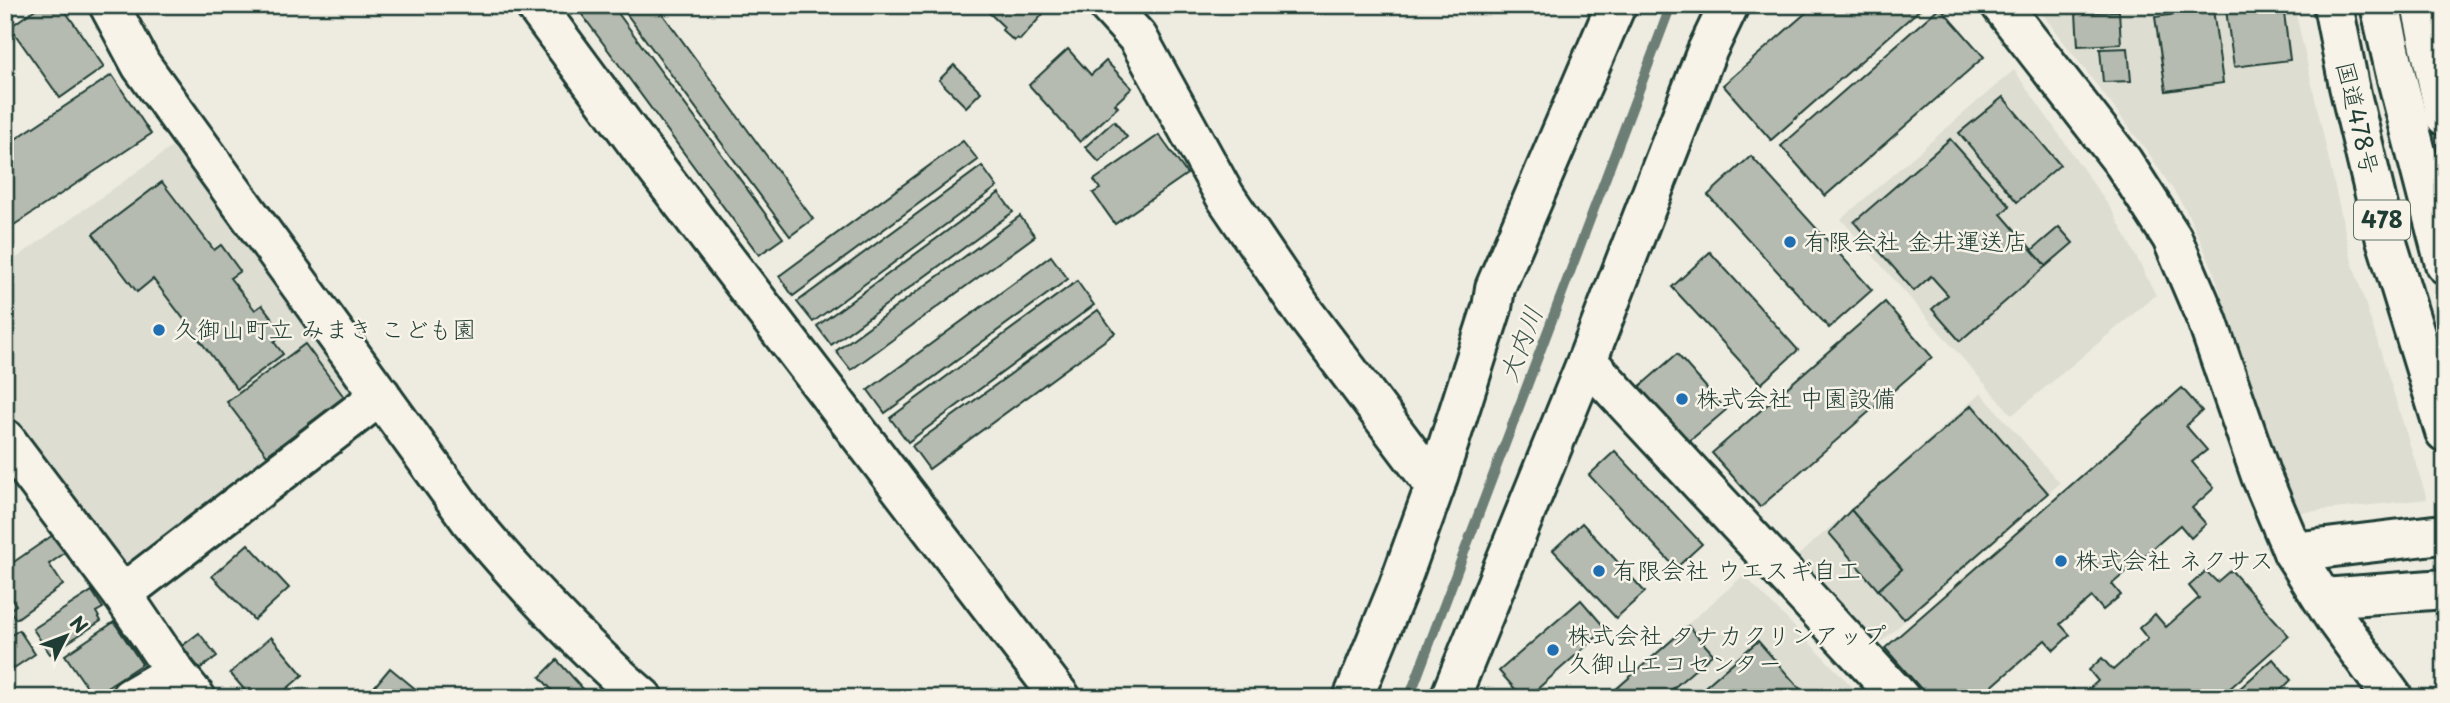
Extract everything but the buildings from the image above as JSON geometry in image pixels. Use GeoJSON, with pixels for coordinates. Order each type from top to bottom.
{"type":"FeatureCollection","features":[{"type":"Feature","properties":{"kind":"main road"},"geometry":{"type":"LineString","coordinates":[[108,5],[141,65],[471,520],[505,561],[643,698]]}},
{"type":"Feature","properties":{"kind":"main road"},"geometry":{"type":"LineString","coordinates":[[535,5],[642,150],[1060,698]]}},
{"type":"Feature","properties":{"kind":"main road"},"geometry":{"type":"LineString","coordinates":[[1108,5],[1138,38],[1225,196],[1303,311],[1435,486]]}},
{"type":"Feature","properties":{"kind":"main road"},"geometry":{"type":"LineString","coordinates":[[1353,698],[1398,589],[1435,486],[1492,308],[1495,288],[1616,5]]}},
{"type":"Feature","properties":{"kind":"main road"},"geometry":{"type":"LineString","coordinates":[[1450,698],[1587,361],[1706,53],[1729,5]]}},
{"type":"Feature","properties":{"kind":"main road"},"geometry":{"type":"LineString","coordinates":[[2001,5],[2123,162],[2172,238],[2207,320],[2261,476],[2293,552],[2334,617],[2393,698]]}},
{"type":"Feature","properties":{"kind":"main road","name":"国道478号"},"geometry":{"type":"LineString","coordinates":[[2333,5],[2349,86],[2385,236],[2445,432]]}},
{"type":"Feature","properties":{"kind":"main road"},"geometry":{"type":"LineString","coordinates":[[2380,5],[2445,264]]}},
{"type":"Feature","properties":{"kind":"main road"},"geometry":{"type":"LineString","coordinates":[[2421,5],[2445,116]]}},
{"type":"Feature","properties":{"kind":"main road"},"geometry":{"type":"LineString","coordinates":[[1587,361],[1900,698]]}},
{"type":"Feature","properties":{"kind":"main road"},"geometry":{"type":"LineString","coordinates":[[122,594],[381,395]]}},
{"type":"Feature","properties":{"kind":"main road"},"geometry":{"type":"LineString","coordinates":[[5,439],[122,594],[185,685],[130,698]]}},
{"type":"Feature","properties":{"kind":"main road"},"geometry":{"type":"LineString","coordinates":[[2293,552],[2434,535]]}},
{"type":"Feature","properties":{"kind":"main road"},"geometry":{"type":"LineString","coordinates":[[2323,597],[2445,589]]}},
{"type":"Feature","properties":{"kind":"shaded area"},"geometry":{"type":"Polygon","coordinates":[[[2095,5],[2294,5],[2351,258],[2427,499],[2297,513],[2278,474],[2257,414],[2213,269],[2185,208],[2147,151],[2040,11],[2095,5]]]}},
{"type":"Feature","properties":{"kind":"shaded area"},"geometry":{"type":"Polygon","coordinates":[[[2014,70],[2113,212],[2156,295],[2012,415],[1841,219],[2014,70]]]}},
{"type":"Feature","properties":{"kind":"shaded area","name":"久御山町立 みまき こども園"},"geometry":{"type":"Polygon","coordinates":[[[176,144],[362,395],[125,583],[5,420],[5,266],[176,144]]]}},
{"type":"Feature","properties":{"kind":"shaded area"},"geometry":{"type":"Polygon","coordinates":[[[1981,393],[2060,483],[1871,651],[1792,561],[1981,393]]]}},
{"type":"Feature","properties":{"kind":"shaded area"},"geometry":{"type":"Polygon","coordinates":[[[1744,575],[1863,698],[1603,698],[1744,575]]]}},
{"type":"Feature","properties":{"kind":"waterway","name":"大内川"},"geometry":{"type":"LineString","coordinates":[[1409,698],[1671,5]]}},
{"type":"Feature","properties":{"kind":"place","name":"有限会社 金井運送店"},"geometry":{"type":"Point","coordinates":[1790,242]}},
{"type":"Feature","properties":{"kind":"place","name":"久御山町立 みまき こども園"},"geometry":{"type":"Point","coordinates":[159,330]}},
{"type":"Feature","properties":{"kind":"place","name":"株式会社 中園設備"},"geometry":{"type":"Point","coordinates":[1682,399]}},
{"type":"Feature","properties":{"kind":"place","name":"株式会社 ネクサス"},"geometry":{"type":"Point","coordinates":[2061,561]}},
{"type":"Feature","properties":{"kind":"place","name":"有限会社 ウエスギ自工"},"geometry":{"type":"Point","coordinates":[1599,571]}},
{"type":"Feature","properties":{"kind":"place","name":"株式会社 タナカクリンアップ 久御山エコセンター"},"geometry":{"type":"Point","coordinates":[1553,650]}}]}
